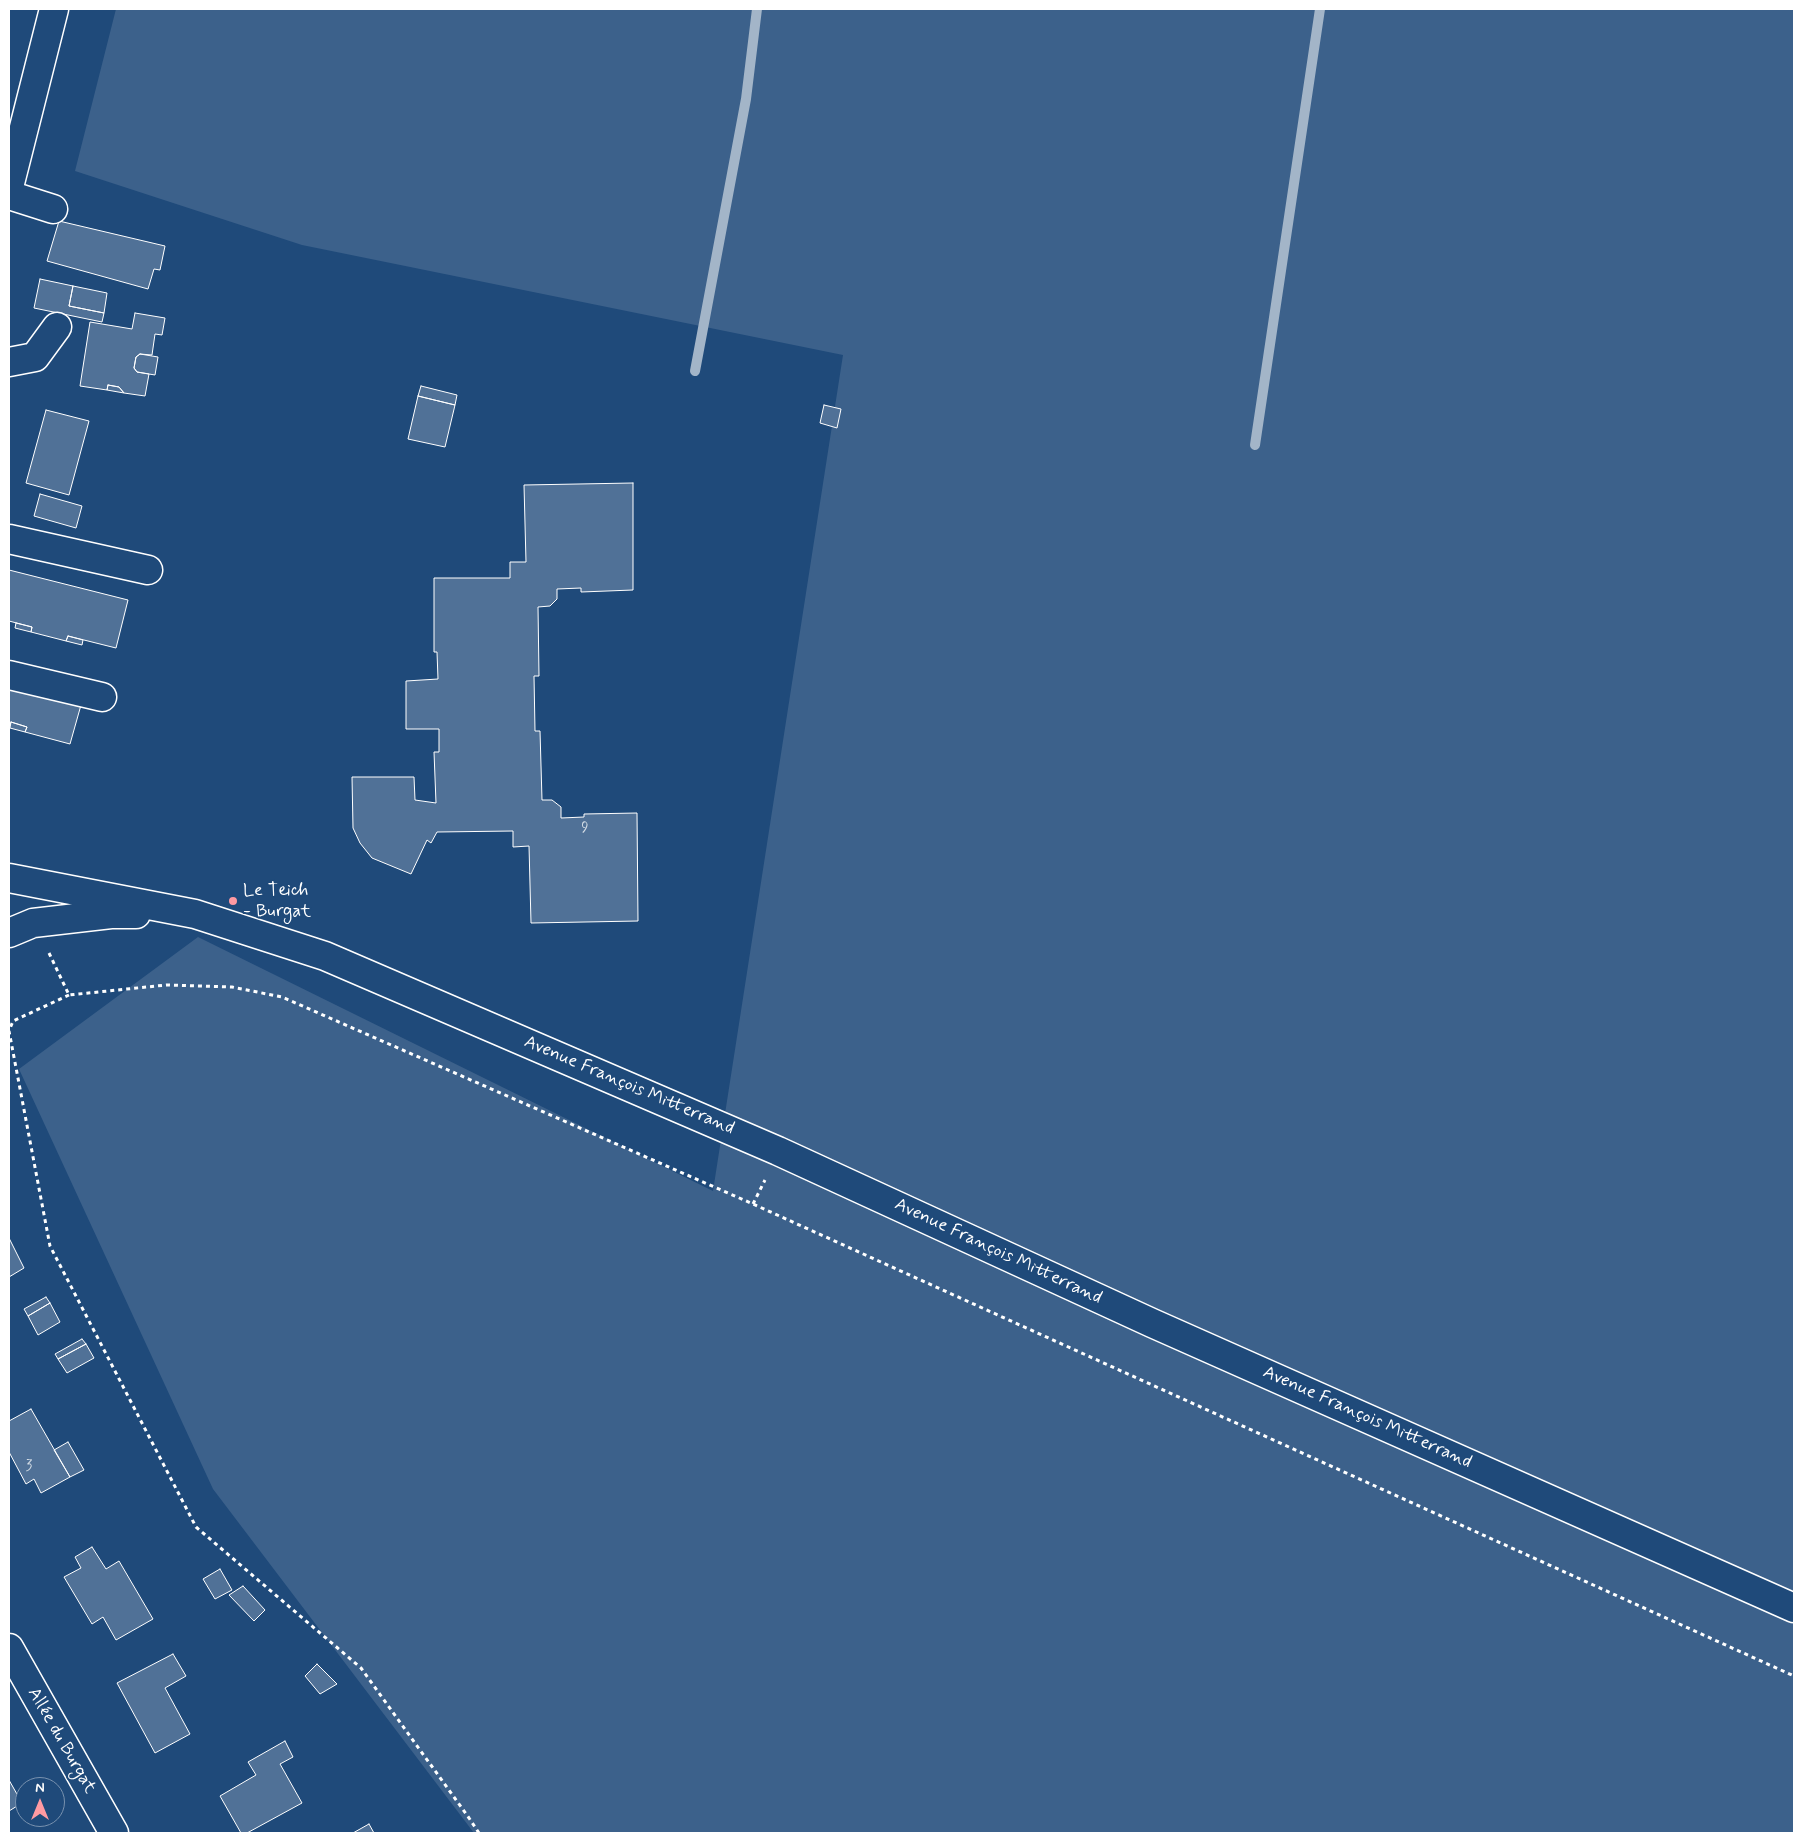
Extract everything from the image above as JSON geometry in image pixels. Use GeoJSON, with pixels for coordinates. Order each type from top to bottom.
{"type":"FeatureCollection","features":[{"type":"Feature","properties":{"kind":"main road"},"geometry":{"type":"LineString","coordinates":[[9,187],[54,9]]}},
{"type":"Feature","properties":{"kind":"main road"},"geometry":{"type":"LineString","coordinates":[[9,195],[53,209]]}},
{"type":"Feature","properties":{"kind":"main road"},"geometry":{"type":"LineString","coordinates":[[9,362],[35,356],[56,327]]}},
{"type":"Feature","properties":{"kind":"main road"},"geometry":{"type":"LineString","coordinates":[[9,539],[148,570]]}},
{"type":"Feature","properties":{"kind":"main road"},"geometry":{"type":"LineString","coordinates":[[9,675],[102,697]]}},
{"type":"Feature","properties":{"kind":"main road","name":"Avenue François Mitterrand"},"geometry":{"type":"LineString","coordinates":[[9,878],[195,914],[325,956],[752,1140],[1152,1323],[1794,1608]]}},
{"type":"Feature","properties":{"kind":"main road","name":"Avenue François Mitterrand"},"geometry":{"type":"LineString","coordinates":[[21,928],[111,914],[195,914]]}},
{"type":"Feature","properties":{"kind":"main road","name":"Allée du Burgat"},"geometry":{"type":"LineString","coordinates":[[9,1648],[114,1833]]}},
{"type":"Feature","properties":{"kind":"path"},"geometry":{"type":"LineString","coordinates":[[21,928],[41,936],[70,996]]}},
{"type":"Feature","properties":{"kind":"path"},"geometry":{"type":"LineString","coordinates":[[478,1833],[361,1668],[196,1527],[50,1246],[9,1031],[13,1021],[70,996],[166,985],[232,987],[282,997],[753,1204],[1794,1676]]}},
{"type":"Feature","properties":{"kind":"shaded area"},"geometry":{"type":"Polygon","coordinates":[[[116,9],[1794,9],[1794,1833],[474,1833],[213,1489],[19,1069],[198,937],[713,1191],[843,355],[302,245],[75,171],[116,9]]]}},
{"type":"Feature","properties":{"kind":"building"},"geometry":{"type":"Polygon","coordinates":[[[59,221],[165,246],[160,270],[154,269],[148,289],[47,261],[59,221]]]}},
{"type":"Feature","properties":{"kind":"building"},"geometry":{"type":"Polygon","coordinates":[[[40,279],[73,286],[69,306],[104,313],[102,322],[34,308],[40,279]]]}},
{"type":"Feature","properties":{"kind":"building"},"geometry":{"type":"Polygon","coordinates":[[[73,286],[107,293],[104,313],[69,306],[73,286]]]}},
{"type":"Feature","properties":{"kind":"building"},"geometry":{"type":"Polygon","coordinates":[[[135,313],[165,318],[162,335],[155,334],[152,355],[140,354],[136,357],[134,368],[137,372],[149,374],[145,396],[124,393],[119,387],[108,385],[107,390],[80,386],[90,322],[132,329],[135,313]]]}},
{"type":"Feature","properties":{"kind":"building"},"geometry":{"type":"Polygon","coordinates":[[[140,354],[158,357],[155,375],[137,372],[134,368],[136,357],[140,354]]]}},
{"type":"Feature","properties":{"kind":"building"},"geometry":{"type":"Polygon","coordinates":[[[108,385],[119,387],[124,393],[107,390],[108,385]]]}},
{"type":"Feature","properties":{"kind":"building"},"geometry":{"type":"Polygon","coordinates":[[[421,386],[457,395],[455,405],[418,396],[421,386]]]}},
{"type":"Feature","properties":{"kind":"building"},"geometry":{"type":"Polygon","coordinates":[[[418,396],[455,405],[445,447],[408,439],[418,396]]]}},
{"type":"Feature","properties":{"kind":"building"},"geometry":{"type":"Polygon","coordinates":[[[824,405],[841,409],[837,428],[820,423],[824,405]]]}},
{"type":"Feature","properties":{"kind":"building"},"geometry":{"type":"Polygon","coordinates":[[[46,410],[89,421],[69,495],[26,483],[46,410]]]}},
{"type":"Feature","properties":{"kind":"building"},"geometry":{"type":"Polygon","coordinates":[[[633,483],[633,590],[581,592],[581,588],[557,589],[557,599],[550,606],[538,607],[539,676],[534,676],[535,731],[540,731],[542,800],[552,800],[561,807],[561,818],[584,817],[584,814],[637,813],[638,921],[531,923],[529,846],[513,847],[513,831],[437,832],[431,843],[427,840],[411,874],[372,858],[360,843],[353,828],[352,777],[414,777],[415,800],[436,803],[434,752],[439,752],[439,729],[406,729],[406,681],[438,679],[437,652],[434,652],[434,578],[510,578],[510,562],[526,562],[524,485],[633,483]]]}},
{"type":"Feature","properties":{"kind":"building"},"geometry":{"type":"Polygon","coordinates":[[[40,494],[82,506],[76,528],[34,516],[40,494]]]}},
{"type":"Feature","properties":{"kind":"building"},"geometry":{"type":"Polygon","coordinates":[[[9,570],[128,600],[116,648],[68,636],[66,641],[31,632],[32,627],[9,621],[9,570]]]}},
{"type":"Feature","properties":{"kind":"building"},"geometry":{"type":"Polygon","coordinates":[[[16,623],[32,627],[31,632],[15,628],[16,623]]]}},
{"type":"Feature","properties":{"kind":"building"},"geometry":{"type":"Polygon","coordinates":[[[68,636],[83,640],[82,645],[66,641],[68,636]]]}},
{"type":"Feature","properties":{"kind":"building"},"geometry":{"type":"Polygon","coordinates":[[[9,686],[81,705],[70,744],[25,732],[27,727],[11,722],[9,727],[9,686]]]}},
{"type":"Feature","properties":{"kind":"building"},"geometry":{"type":"Polygon","coordinates":[[[11,722],[27,727],[25,732],[10,728],[11,722]]]}},
{"type":"Feature","properties":{"kind":"building"},"geometry":{"type":"Polygon","coordinates":[[[9,1238],[24,1268],[9,1277],[9,1238]]]}},
{"type":"Feature","properties":{"kind":"building"},"geometry":{"type":"Polygon","coordinates":[[[46,1297],[50,1303],[28,1316],[24,1309],[46,1297]]]}},
{"type":"Feature","properties":{"kind":"building"},"geometry":{"type":"Polygon","coordinates":[[[50,1303],[60,1322],[38,1335],[28,1316],[50,1303]]]}},
{"type":"Feature","properties":{"kind":"building"},"geometry":{"type":"Polygon","coordinates":[[[82,1339],[86,1344],[58,1359],[55,1354],[82,1339]]]}},
{"type":"Feature","properties":{"kind":"building"},"geometry":{"type":"Polygon","coordinates":[[[86,1344],[94,1358],[67,1373],[58,1359],[86,1344]]]}},
{"type":"Feature","properties":{"kind":"building"},"geometry":{"type":"Polygon","coordinates":[[[31,1409],[70,1477],[41,1493],[34,1479],[26,1484],[9,1452],[9,1421],[31,1409]]]}},
{"type":"Feature","properties":{"kind":"building"},"geometry":{"type":"Polygon","coordinates":[[[68,1442],[84,1470],[70,1477],[54,1450],[68,1442]]]}},
{"type":"Feature","properties":{"kind":"building"},"geometry":{"type":"Polygon","coordinates":[[[92,1547],[106,1569],[119,1561],[153,1619],[116,1640],[103,1617],[92,1624],[64,1577],[81,1568],[75,1557],[92,1547]]]}},
{"type":"Feature","properties":{"kind":"building"},"geometry":{"type":"Polygon","coordinates":[[[220,1569],[232,1590],[215,1599],[203,1579],[220,1569]]]}},
{"type":"Feature","properties":{"kind":"building"},"geometry":{"type":"Polygon","coordinates":[[[243,1586],[265,1610],[254,1621],[229,1595],[243,1586]]]}},
{"type":"Feature","properties":{"kind":"building"},"geometry":{"type":"Polygon","coordinates":[[[173,1654],[186,1676],[165,1688],[190,1734],[155,1753],[117,1683],[173,1654]]]}},
{"type":"Feature","properties":{"kind":"building"},"geometry":{"type":"Polygon","coordinates":[[[317,1664],[337,1684],[320,1694],[305,1676],[317,1664]]]}},
{"type":"Feature","properties":{"kind":"building"},"geometry":{"type":"Polygon","coordinates":[[[285,1741],[293,1757],[280,1764],[302,1803],[247,1833],[241,1833],[220,1796],[256,1775],[248,1762],[285,1741]]]}},
{"type":"Feature","properties":{"kind":"building"},"geometry":{"type":"Polygon","coordinates":[[[9,1780],[15,1791],[15,1807],[9,1811],[9,1780]]]}},
{"type":"Feature","properties":{"kind":"building"},"geometry":{"type":"Polygon","coordinates":[[[369,1824],[374,1833],[353,1833],[369,1824]]]}},
{"type":"Feature","properties":{"kind":"waterway"},"geometry":{"type":"LineString","coordinates":[[695,371],[746,99],[757,9]]}},
{"type":"Feature","properties":{"kind":"waterway"},"geometry":{"type":"LineString","coordinates":[[1255,445],[1320,9]]}},
{"type":"Feature","properties":{"kind":"place","name":"Le Teich - Burgat"},"geometry":{"type":"Point","coordinates":[233,901]}}]}
